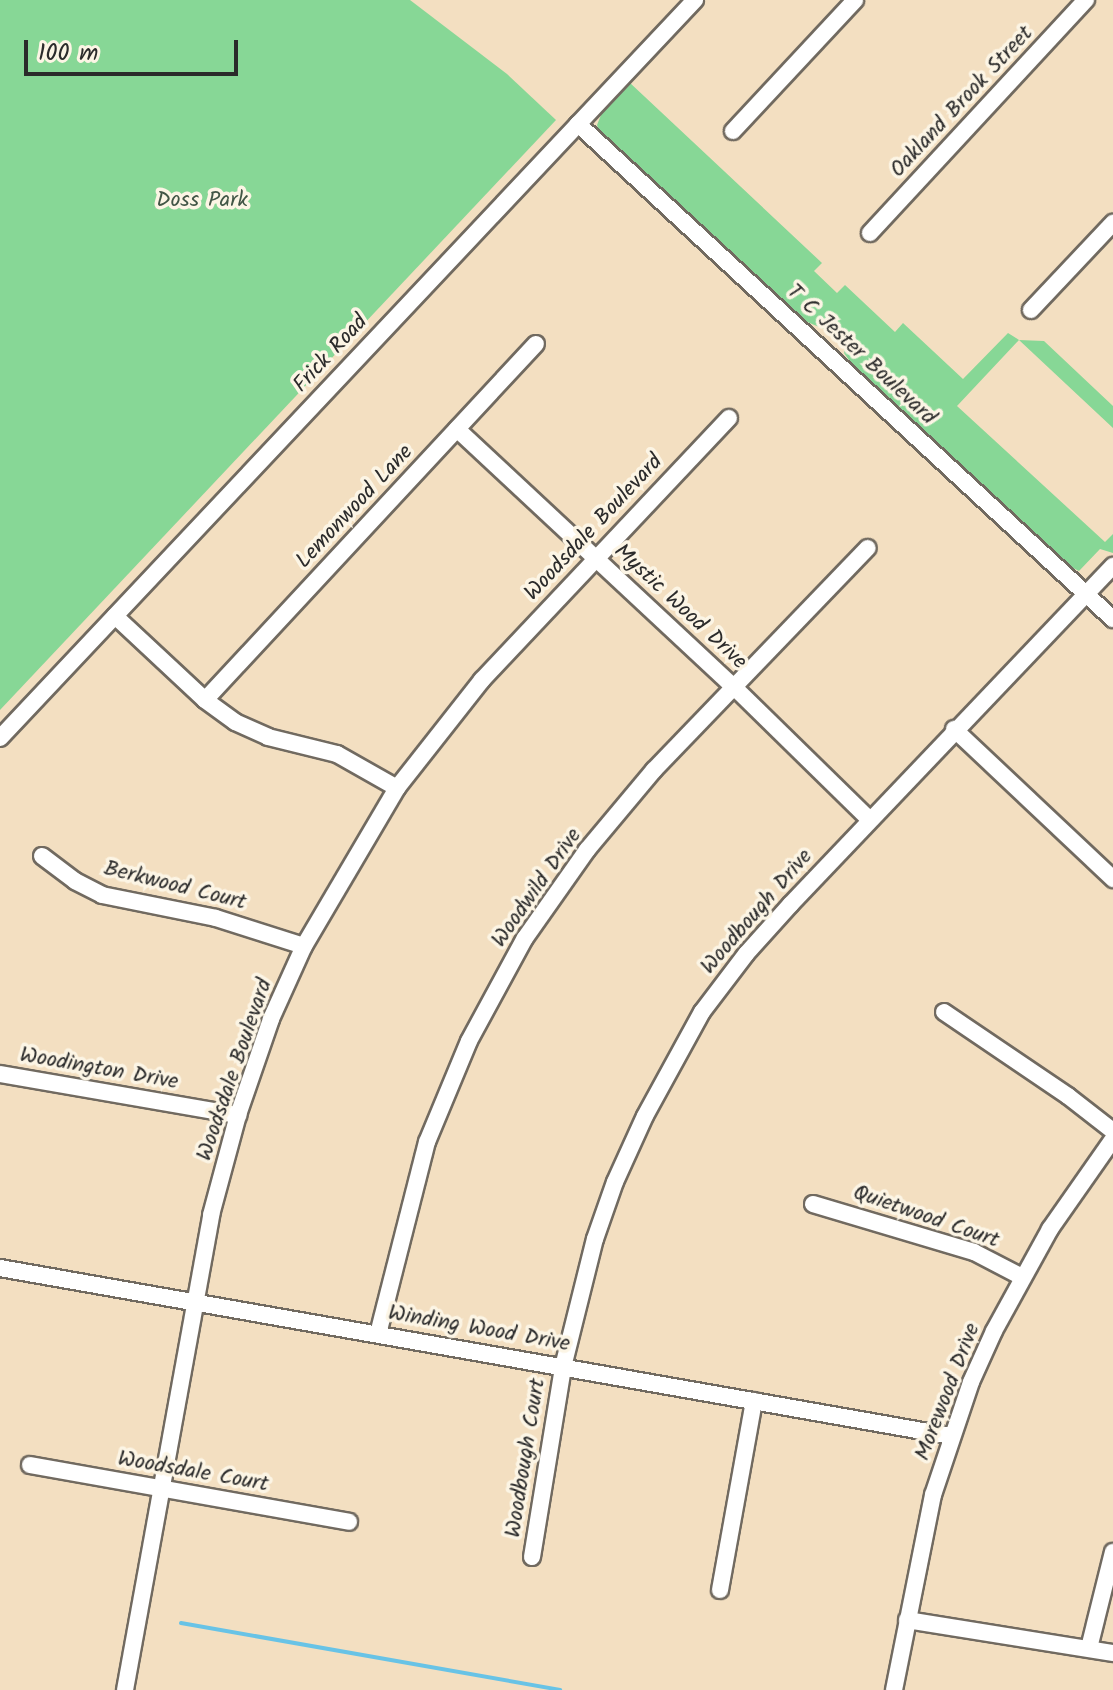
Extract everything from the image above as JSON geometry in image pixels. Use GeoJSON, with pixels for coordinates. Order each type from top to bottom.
{"type":"FeatureCollection","features":[{"type":"Feature","properties":{"kind":"street","name":"Frick Road"},"geometry":{"type":"LineString","coordinates":[[2,733],[695,0]]}},
{"type":"Feature","properties":{"kind":"street"},"geometry":{"type":"LineString","coordinates":[[733,131],[855,0]]}},
{"type":"Feature","properties":{"kind":"street","name":"Oakland Brook Street"},"geometry":{"type":"LineString","coordinates":[[870,233],[1086,0]]}},
{"type":"Feature","properties":{"kind":"street","name":"T C Jester Boulevard"},"geometry":{"type":"LineString","coordinates":[[578,124],[1113,619]]}},
{"type":"Feature","properties":{"kind":"street"},"geometry":{"type":"LineString","coordinates":[[1031,310],[1113,223]]}},
{"type":"Feature","properties":{"kind":"street","name":"Lemonwood Lane"},"geometry":{"type":"LineString","coordinates":[[205,700],[536,344]]}},
{"type":"Feature","properties":{"kind":"street","name":"Woodsdale Boulevard"},"geometry":{"type":"LineString","coordinates":[[125,1690],[211,1215],[238,1115],[271,1019],[304,946],[397,788],[482,680],[729,418]]}},
{"type":"Feature","properties":{"kind":"street","name":"Mystic Wood Drive"},"geometry":{"type":"LineString","coordinates":[[457,429],[734,687],[869,819]]}},
{"type":"Feature","properties":{"kind":"street","name":"Woodwild Drive"},"geometry":{"type":"LineString","coordinates":[[378,1334],[427,1142],[469,1041],[525,938],[587,850],[654,770],[868,548]]}},
{"type":"Feature","properties":{"kind":"street","name":"Woodbough Drive"},"geometry":{"type":"LineString","coordinates":[[563,1367],[595,1239],[615,1182],[672,1065],[702,1012],[746,954],[869,819],[1113,566]]}},
{"type":"Feature","properties":{"kind":"street"},"geometry":{"type":"LineString","coordinates":[[115,616],[205,700],[235,722],[257,732],[337,754],[397,788]]}},
{"type":"Feature","properties":{"kind":"street"},"geometry":{"type":"LineString","coordinates":[[954,729],[1113,879]]}},
{"type":"Feature","properties":{"kind":"street","name":"Berkwood Court"},"geometry":{"type":"LineString","coordinates":[[42,856],[75,881],[102,895],[216,918],[304,946]]}},
{"type":"Feature","properties":{"kind":"street"},"geometry":{"type":"LineString","coordinates":[[944,1012],[1023,1064],[1113,1131]]}},
{"type":"Feature","properties":{"kind":"street","name":"Woodington Drive"},"geometry":{"type":"LineString","coordinates":[[0,1074],[238,1115]]}},
{"type":"Feature","properties":{"kind":"street","name":"Morewood Drive"},"geometry":{"type":"LineString","coordinates":[[894,1690],[933,1495],[951,1436],[988,1344],[1022,1277],[1050,1229],[1113,1139]]}},
{"type":"Feature","properties":{"kind":"street","name":"Quietwood Court"},"geometry":{"type":"LineString","coordinates":[[813,1204],[974,1252],[1022,1277]]}},
{"type":"Feature","properties":{"kind":"street","name":"Winding Wood Drive"},"geometry":{"type":"LineString","coordinates":[[0,1268],[194,1305],[378,1334],[951,1436]]}},
{"type":"Feature","properties":{"kind":"street","name":"Woodbough Court"},"geometry":{"type":"LineString","coordinates":[[532,1557],[563,1367]]}},
{"type":"Feature","properties":{"kind":"street"},"geometry":{"type":"LineString","coordinates":[[720,1590],[754,1401]]}},
{"type":"Feature","properties":{"kind":"street","name":"Woodsdale Court"},"geometry":{"type":"LineString","coordinates":[[30,1465],[349,1522]]}},
{"type":"Feature","properties":{"kind":"street"},"geometry":{"type":"LineString","coordinates":[[1089,1648],[1113,1552]]}},
{"type":"Feature","properties":{"kind":"street"},"geometry":{"type":"LineString","coordinates":[[907,1620],[1113,1653]]}},
{"type":"Feature","properties":{"kind":"green space","name":"Doss Park"},"geometry":{"type":"Polygon","coordinates":[[[0,0],[410,0],[507,74],[556,120],[0,710],[0,0]]]}},
{"type":"Feature","properties":{"kind":"green space"},"geometry":{"type":"Polygon","coordinates":[[[629,82],[822,263],[814,271],[837,293],[845,285],[895,332],[903,323],[963,379],[1008,333],[1019,340],[957,406],[1105,542],[1113,534],[1113,553],[1100,549],[1079,571],[1063,563],[859,375],[844,353],[845,348],[824,329],[800,319],[600,134],[597,125],[603,110],[629,82]]]}},
{"type":"Feature","properties":{"kind":"green space"},"geometry":{"type":"Polygon","coordinates":[[[1019,340],[1044,341],[1113,406],[1113,428],[1019,340]]]}},
{"type":"Feature","properties":{"kind":"waterway"},"geometry":{"type":"LineString","coordinates":[[181,1623],[560,1690]]}}]}
